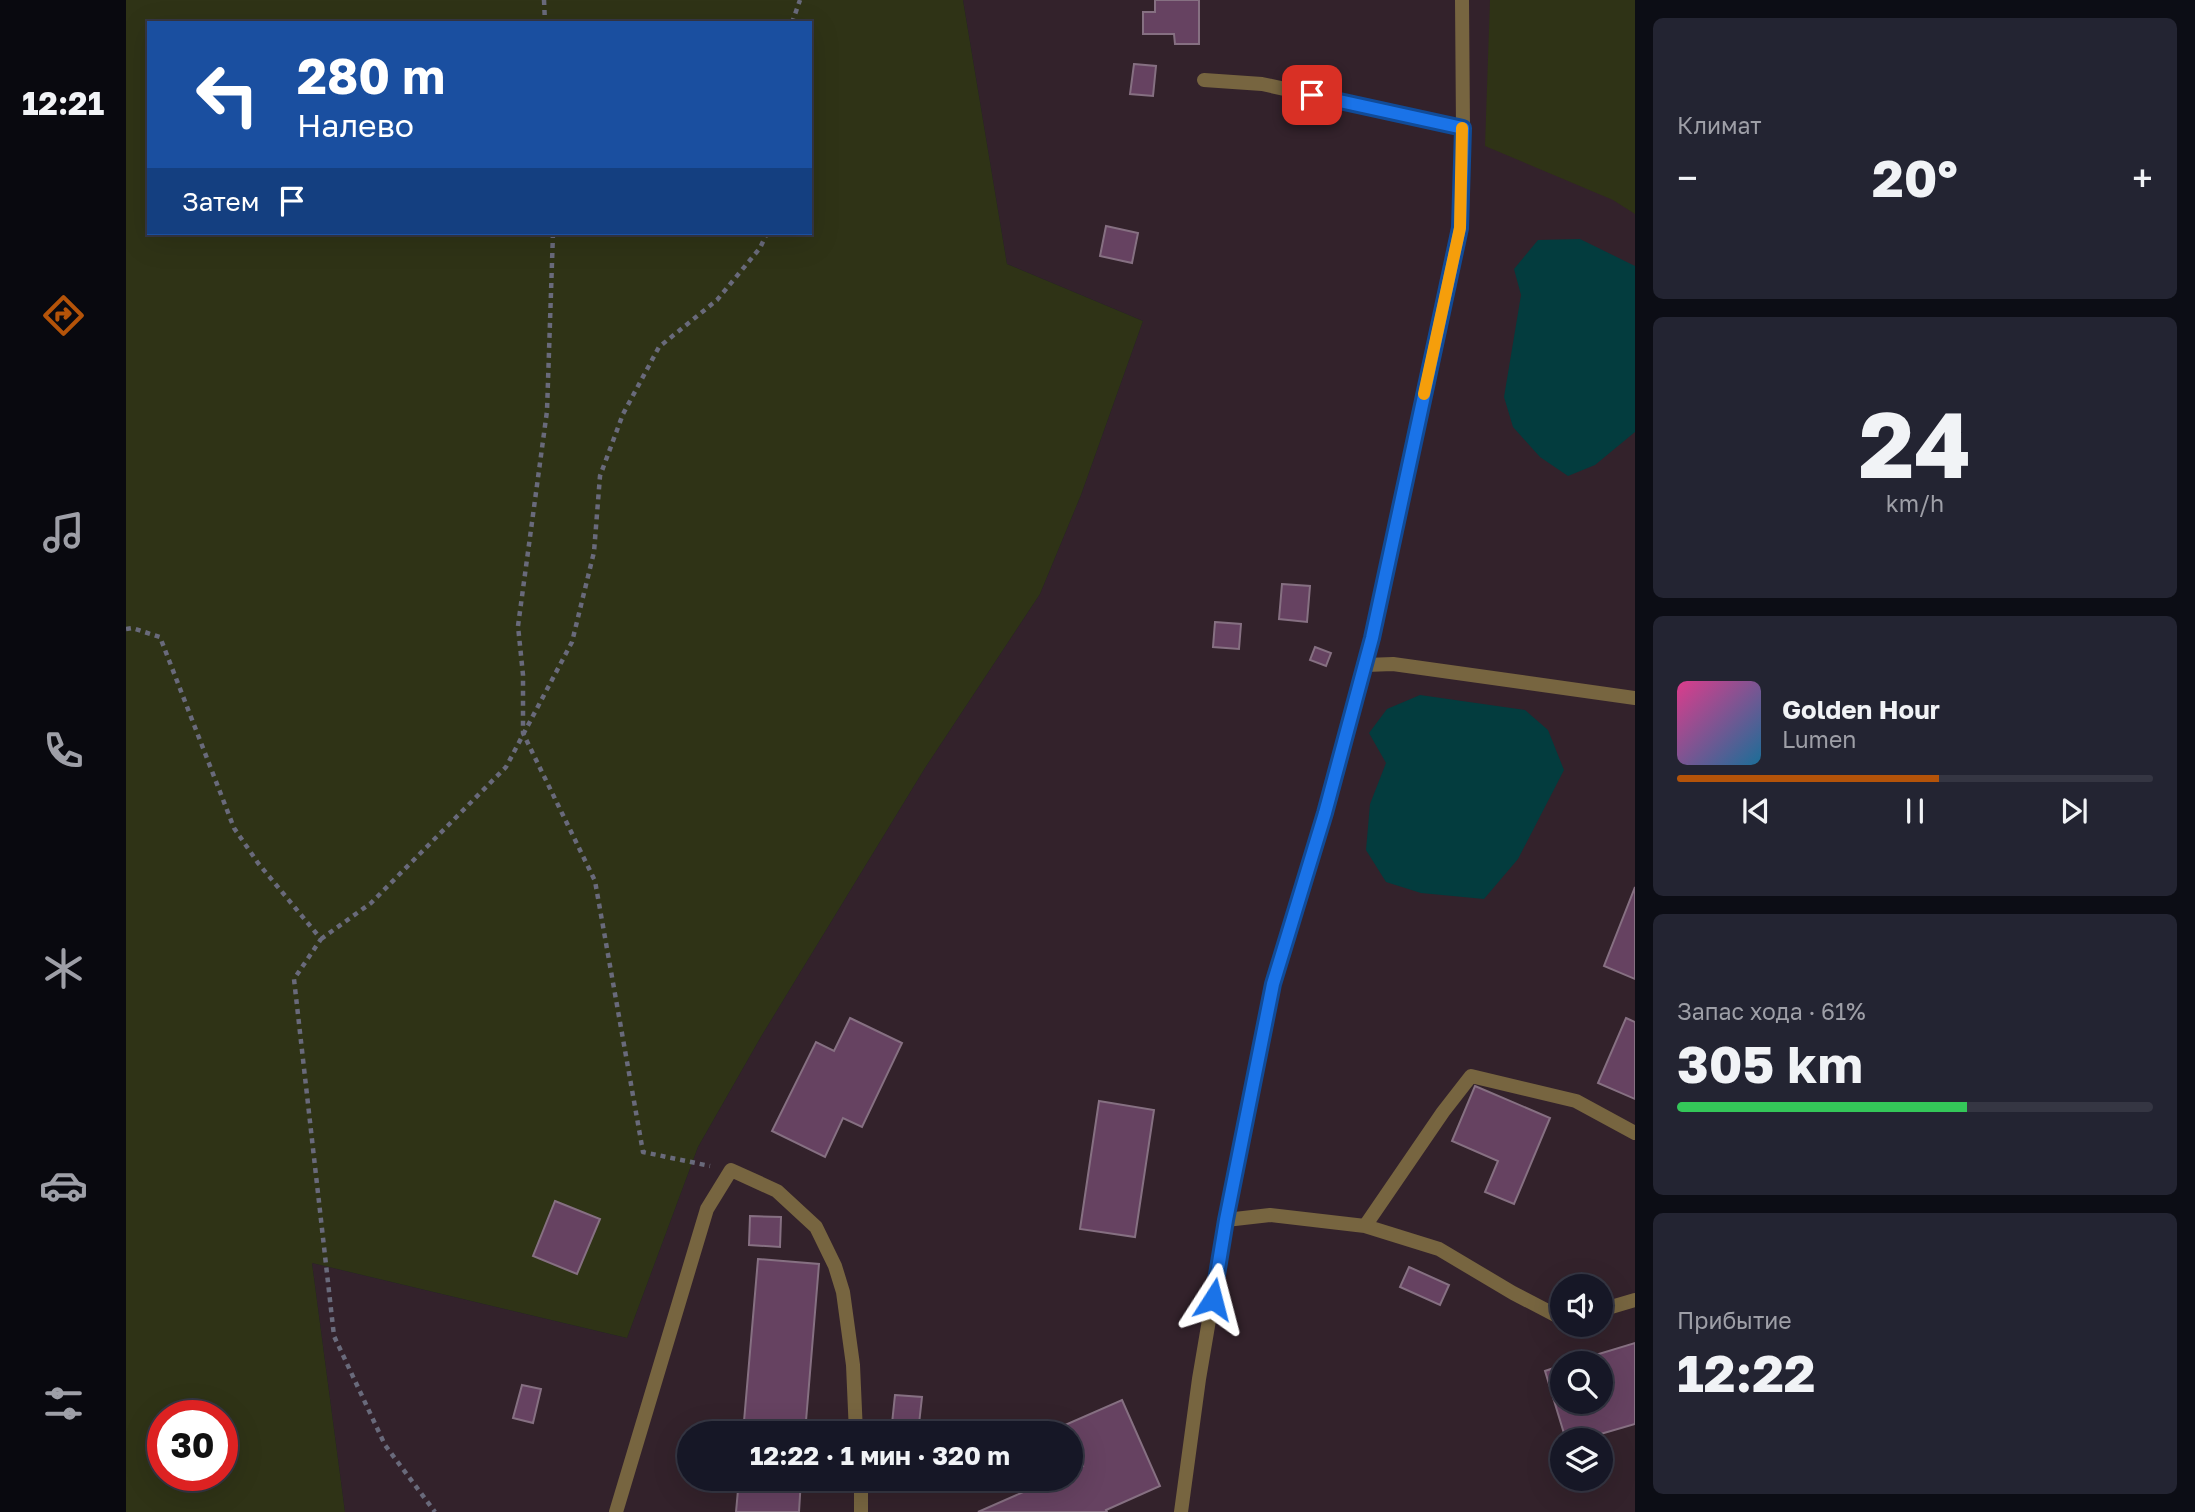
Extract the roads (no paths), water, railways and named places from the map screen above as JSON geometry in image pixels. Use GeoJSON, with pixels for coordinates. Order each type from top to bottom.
{"type":"FeatureCollection","features":[{"type":"Feature","properties":{"kind":"street"},"geometry":{"type":"LineString","coordinates":[[1181,1512],[1192,1448],[1199,1379],[1226,1220],[1273,984],[1366,665],[1460,228],[1463,128],[1462,0]]}},
{"type":"Feature","properties":{"kind":"street"},"geometry":{"type":"LineString","coordinates":[[1204,80],[1262,85],[1463,128]]}},
{"type":"Feature","properties":{"kind":"street"},"geometry":{"type":"LineString","coordinates":[[1366,665],[1392,664],[1635,698]]}},
{"type":"Feature","properties":{"kind":"street"},"geometry":{"type":"LineString","coordinates":[[1365,1226],[1471,1076],[1576,1101],[1635,1133]]}},
{"type":"Feature","properties":{"kind":"street"},"geometry":{"type":"LineString","coordinates":[[616,1512],[706,1209],[731,1170],[777,1191],[816,1227],[835,1266],[843,1292],[853,1365],[855,1421]]}},
{"type":"Feature","properties":{"kind":"street"},"geometry":{"type":"LineString","coordinates":[[1226,1220],[1270,1215],[1365,1226],[1439,1249],[1550,1312]]}},
{"type":"Feature","properties":{"kind":"street"},"geometry":{"type":"LineString","coordinates":[[1613,1306],[1635,1300]]}},
{"type":"Feature","properties":{"kind":"street"},"geometry":{"type":"LineString","coordinates":[[861,1491],[861,1512]]}}]}
